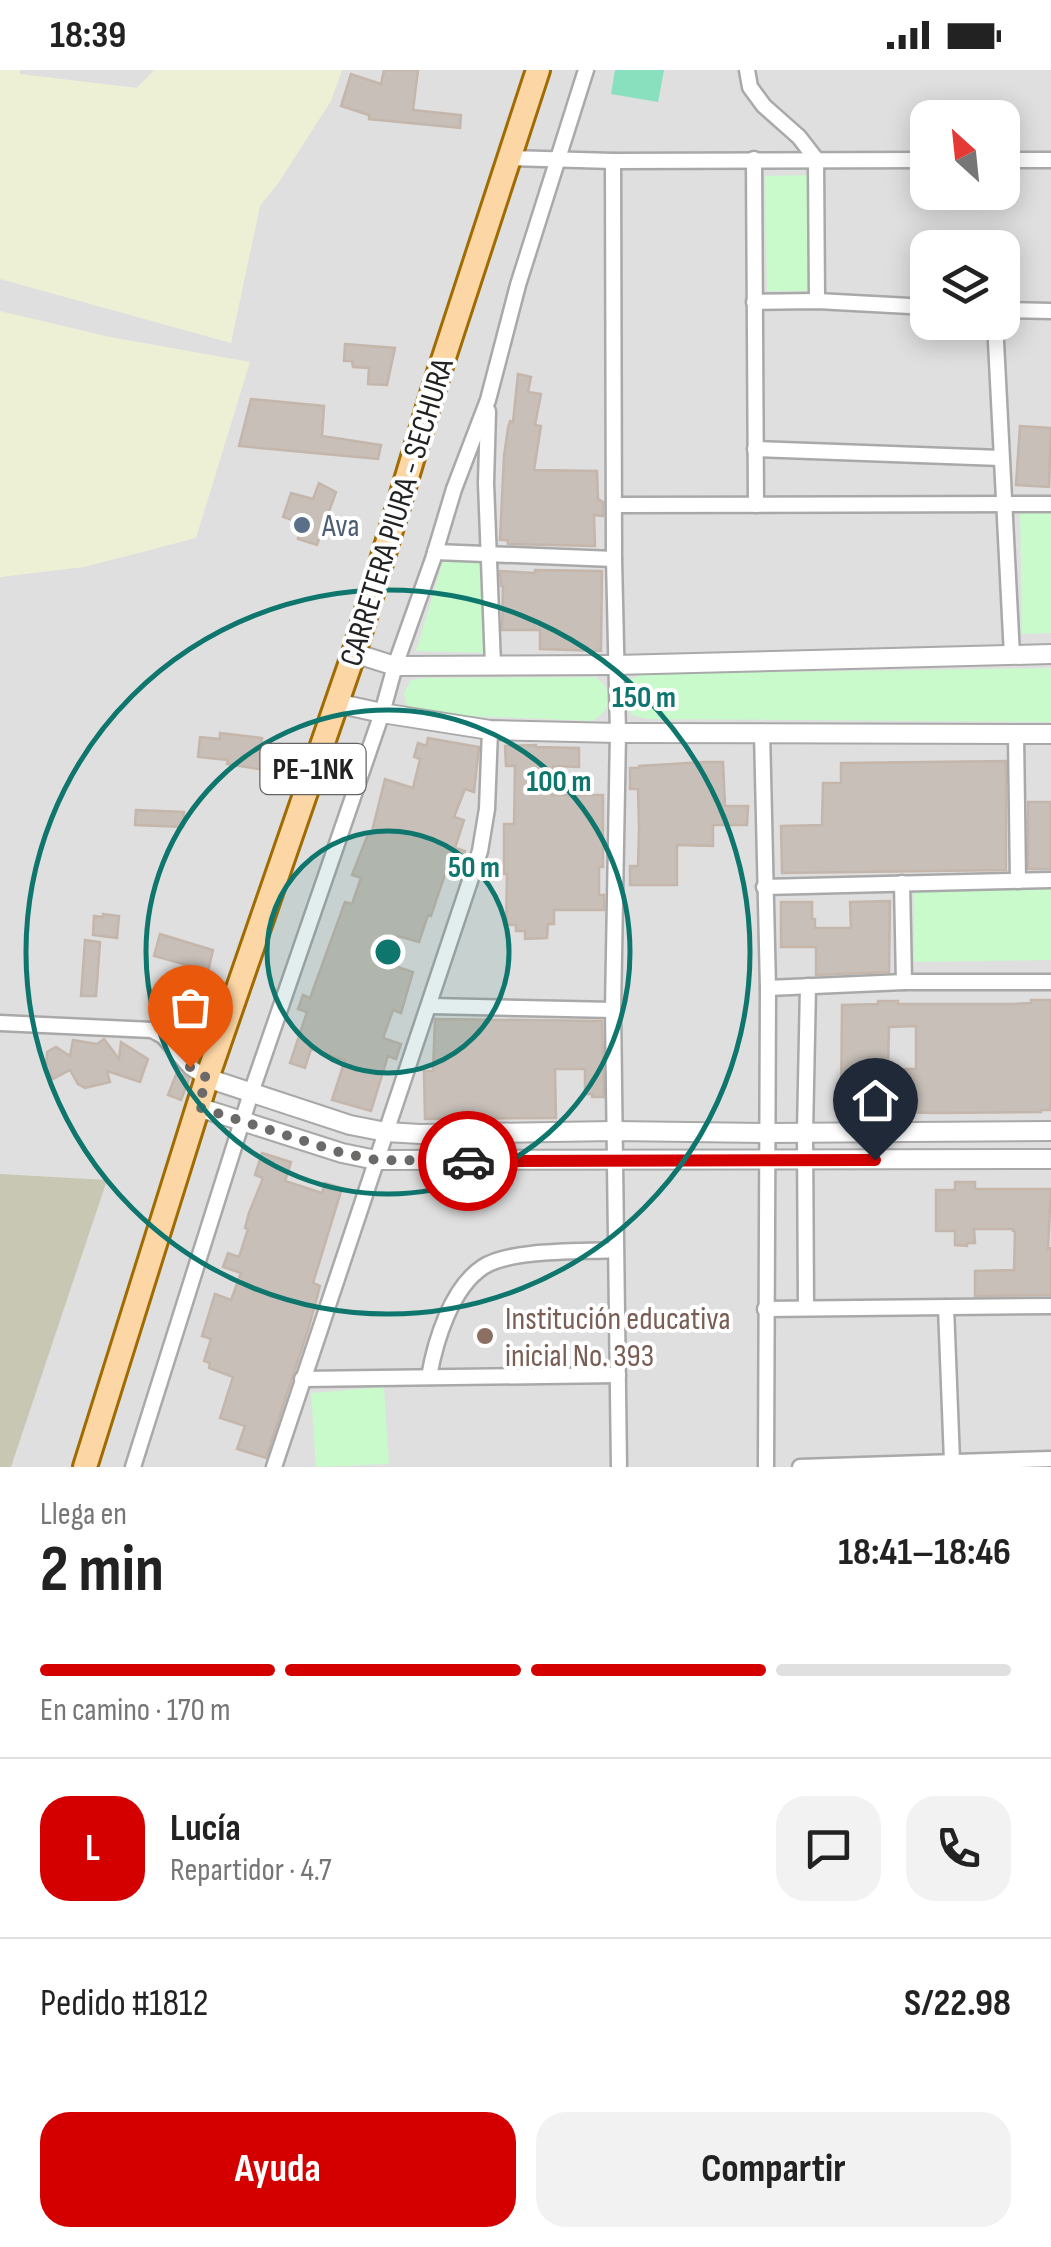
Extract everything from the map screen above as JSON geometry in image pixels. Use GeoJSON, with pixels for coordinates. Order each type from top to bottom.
{"type":"FeatureCollection","features":[{"type":"Feature","properties":{"kind":"main road","name":"CARRETERA PIURA - SECHURA"},"geometry":{"type":"LineString","coordinates":[[84,1467],[207,1078],[354,652],[432,394],[538,70]]}},
{"type":"Feature","properties":{"kind":"street"},"geometry":{"type":"LineString","coordinates":[[132,1467],[250,1093],[382,713],[454,489],[488,400],[518,284],[586,70]]}},
{"type":"Feature","properties":{"kind":"street"},"geometry":{"type":"LineString","coordinates":[[748,70],[750,87],[764,106],[786,124],[816,159],[818,302]]}},
{"type":"Feature","properties":{"kind":"street"},"geometry":{"type":"LineString","coordinates":[[509,158],[910,160]]}},
{"type":"Feature","properties":{"kind":"street"},"geometry":{"type":"LineString","coordinates":[[754,159],[756,505]]}},
{"type":"Feature","properties":{"kind":"street"},"geometry":{"type":"LineString","coordinates":[[612,160],[618,733],[613,1010],[619,1467]]}},
{"type":"Feature","properties":{"kind":"street"},"geometry":{"type":"LineString","coordinates":[[1020,160],[1051,160]]}},
{"type":"Feature","properties":{"kind":"street"},"geometry":{"type":"LineString","coordinates":[[754,302],[910,305]]}},
{"type":"Feature","properties":{"kind":"street"},"geometry":{"type":"LineString","coordinates":[[1020,310],[1051,311]]}},
{"type":"Feature","properties":{"kind":"street"},"geometry":{"type":"LineString","coordinates":[[996,340],[1012,656]]}},
{"type":"Feature","properties":{"kind":"street"},"geometry":{"type":"LineString","coordinates":[[488,400],[486,483],[494,666]]}},
{"type":"Feature","properties":{"kind":"street"},"geometry":{"type":"LineString","coordinates":[[756,449],[1002,458]]}},
{"type":"Feature","properties":{"kind":"street"},"geometry":{"type":"LineString","coordinates":[[614,505],[1051,504]]}},
{"type":"Feature","properties":{"kind":"street"},"geometry":{"type":"LineString","coordinates":[[435,552],[614,559]]}},
{"type":"Feature","properties":{"kind":"street"},"geometry":{"type":"LineString","coordinates":[[354,652],[396,666],[616,665],[1051,654]]}},
{"type":"Feature","properties":{"kind":"street"},"geometry":{"type":"LineString","coordinates":[[336,703],[490,730],[1051,734]]}},
{"type":"Feature","properties":{"kind":"street"},"geometry":{"type":"LineString","coordinates":[[274,1467],[480,852],[487,808],[490,730]]}},
{"type":"Feature","properties":{"kind":"street"},"geometry":{"type":"LineString","coordinates":[[762,732],[768,988],[766,1467]]}},
{"type":"Feature","properties":{"kind":"street"},"geometry":{"type":"LineString","coordinates":[[1016,735],[1018,881]]}},
{"type":"Feature","properties":{"kind":"street"},"geometry":{"type":"LineString","coordinates":[[764,887],[1051,880]]}},
{"type":"Feature","properties":{"kind":"street"},"geometry":{"type":"LineString","coordinates":[[902,883],[904,982]]}},
{"type":"Feature","properties":{"kind":"street"},"geometry":{"type":"LineString","coordinates":[[768,988],[904,982],[1051,982]]}},
{"type":"Feature","properties":{"kind":"street"},"geometry":{"type":"LineString","coordinates":[[806,1308],[808,986]]}},
{"type":"Feature","properties":{"kind":"street"},"geometry":{"type":"LineString","coordinates":[[430,1006],[613,1010]]}},
{"type":"Feature","properties":{"kind":"street"},"geometry":{"type":"LineString","coordinates":[[0,1023],[152,1030],[207,1078],[350,1126],[386,1132],[1051,1130]]}},
{"type":"Feature","properties":{"kind":"street"},"geometry":{"type":"LineString","coordinates":[[198,1107],[376,1160],[1051,1159]]}},
{"type":"Feature","properties":{"kind":"street"},"geometry":{"type":"LineString","coordinates":[[429,1378],[435,1342],[462,1287],[483,1266],[509,1256],[615,1250]]}},
{"type":"Feature","properties":{"kind":"street"},"geometry":{"type":"LineString","coordinates":[[765,1308],[1051,1306]]}},
{"type":"Feature","properties":{"kind":"street"},"geometry":{"type":"LineString","coordinates":[[946,1307],[952,1461]]}},
{"type":"Feature","properties":{"kind":"street"},"geometry":{"type":"LineString","coordinates":[[302,1379],[618,1375]]}},
{"type":"Feature","properties":{"kind":"street"},"geometry":{"type":"LineString","coordinates":[[800,1467],[1051,1459]]}},
{"type":"Feature","properties":{"kind":"shaded area"},"geometry":{"type":"Polygon","coordinates":[[[0,70],[1051,70],[1051,1467],[0,1467],[0,70]]]}},
{"type":"Feature","properties":{"kind":"shaded area"},"geometry":{"type":"Polygon","coordinates":[[[0,70],[137,88],[154,70],[342,70],[331,101],[260,206],[231,343],[0,279],[0,70]]]}},
{"type":"Feature","properties":{"kind":"shaded area"},"geometry":{"type":"Polygon","coordinates":[[[0,311],[110,337],[250,362],[196,538],[84,567],[0,577],[0,311]]]}},
{"type":"Feature","properties":{"kind":"shaded area"},"geometry":{"type":"Polygon","coordinates":[[[0,1174],[107,1180],[11,1467],[0,1467],[0,1174]]]}},
{"type":"Feature","properties":{"kind":"green space"},"geometry":{"type":"Polygon","coordinates":[[[615,70],[664,70],[658,102],[611,94],[615,70]]]}},
{"type":"Feature","properties":{"kind":"green space"},"geometry":{"type":"Polygon","coordinates":[[[809,175],[810,291],[767,291],[765,176],[809,175]]]}},
{"type":"Feature","properties":{"kind":"green space"},"geometry":{"type":"Polygon","coordinates":[[[1051,510],[1051,633],[1022,634],[1020,511],[1051,510]]]}},
{"type":"Feature","properties":{"kind":"green space"},"geometry":{"type":"Polygon","coordinates":[[[444,558],[486,561],[489,653],[416,651],[444,558]]]}},
{"type":"Feature","properties":{"kind":"green space"},"geometry":{"type":"Polygon","coordinates":[[[1051,668],[1051,722],[649,719],[632,715],[624,700],[629,680],[643,674],[1051,668]]]}},
{"type":"Feature","properties":{"kind":"green space"},"geometry":{"type":"Polygon","coordinates":[[[596,677],[610,698],[605,711],[593,721],[417,714],[407,706],[404,693],[411,680],[423,678],[596,677]]]}},
{"type":"Feature","properties":{"kind":"green space"},"geometry":{"type":"Polygon","coordinates":[[[1051,888],[1051,960],[914,962],[914,890],[1051,888]]]}},
{"type":"Feature","properties":{"kind":"green space"},"geometry":{"type":"Polygon","coordinates":[[[165,1019],[216,1028],[205,1061],[165,1019]]]}},
{"type":"Feature","properties":{"kind":"green space"},"geometry":{"type":"Polygon","coordinates":[[[384,1387],[389,1464],[316,1467],[311,1393],[384,1387]]]}},
{"type":"Feature","properties":{"kind":"building"},"geometry":{"type":"Polygon","coordinates":[[[384,70],[418,70],[413,110],[461,115],[460,128],[369,119],[369,115],[341,106],[351,74],[381,84],[384,70]]]}},
{"type":"Feature","properties":{"kind":"building"},"geometry":{"type":"Polygon","coordinates":[[[345,344],[395,348],[387,385],[368,384],[369,368],[353,367],[352,361],[344,361],[345,344]]]}},
{"type":"Feature","properties":{"kind":"building"},"geometry":{"type":"Polygon","coordinates":[[[518,374],[531,377],[528,392],[541,394],[535,425],[541,426],[534,470],[597,471],[603,516],[594,515],[595,546],[508,544],[507,540],[500,540],[504,456],[508,428],[513,422],[518,374]]]}},
{"type":"Feature","properties":{"kind":"building"},"geometry":{"type":"Polygon","coordinates":[[[251,399],[324,406],[322,436],[381,445],[378,459],[239,446],[251,399]]]}},
{"type":"Feature","properties":{"kind":"building"},"geometry":{"type":"Polygon","coordinates":[[[1020,426],[1051,428],[1049,487],[1016,485],[1020,426]]]}},
{"type":"Feature","properties":{"kind":"building"},"geometry":{"type":"Polygon","coordinates":[[[319,483],[336,492],[317,545],[298,539],[302,523],[283,517],[291,493],[313,499],[319,483]]]}},
{"type":"Feature","properties":{"kind":"building"},"geometry":{"type":"Polygon","coordinates":[[[500,571],[602,571],[601,651],[540,649],[540,630],[502,630],[500,571]]]}},
{"type":"Feature","properties":{"kind":"building"},"geometry":{"type":"Polygon","coordinates":[[[220,733],[262,738],[260,755],[279,757],[278,772],[198,757],[200,737],[220,739],[220,733]]]}},
{"type":"Feature","properties":{"kind":"building"},"geometry":{"type":"Polygon","coordinates":[[[428,738],[479,747],[474,792],[465,789],[454,817],[464,820],[455,848],[465,851],[455,878],[445,874],[419,942],[398,936],[389,964],[413,972],[401,1013],[393,1010],[383,1038],[401,1044],[396,1059],[388,1056],[371,1111],[332,1100],[345,1060],[311,1049],[305,1068],[290,1063],[307,1012],[298,1009],[303,995],[310,998],[345,902],[352,904],[361,878],[352,875],[368,834],[371,835],[385,779],[413,788],[420,759],[414,757],[418,743],[426,746],[428,738]]]}},
{"type":"Feature","properties":{"kind":"building"},"geometry":{"type":"Polygon","coordinates":[[[505,746],[579,748],[579,767],[553,766],[552,795],[603,795],[599,895],[604,895],[604,910],[554,910],[554,924],[548,924],[547,938],[525,939],[525,931],[516,931],[516,925],[506,925],[504,824],[514,824],[515,766],[506,766],[505,746]]]}},
{"type":"Feature","properties":{"kind":"building"},"geometry":{"type":"Polygon","coordinates":[[[1006,761],[1006,870],[782,873],[781,826],[822,825],[823,783],[841,783],[841,763],[1006,761]]]}},
{"type":"Feature","properties":{"kind":"building"},"geometry":{"type":"Polygon","coordinates":[[[723,762],[725,806],[748,806],[747,825],[713,825],[713,846],[677,845],[677,885],[630,885],[630,866],[638,866],[639,828],[638,789],[630,789],[630,768],[723,762]]]}},
{"type":"Feature","properties":{"kind":"building"},"geometry":{"type":"Polygon","coordinates":[[[1028,802],[1051,802],[1051,869],[1028,869],[1028,802]]]}},
{"type":"Feature","properties":{"kind":"building"},"geometry":{"type":"Polygon","coordinates":[[[136,810],[184,812],[183,827],[135,825],[136,810]]]}},
{"type":"Feature","properties":{"kind":"building"},"geometry":{"type":"Polygon","coordinates":[[[890,901],[889,972],[816,975],[816,947],[781,947],[781,902],[812,902],[815,928],[851,928],[850,902],[890,901]]]}},
{"type":"Feature","properties":{"kind":"building"},"geometry":{"type":"Polygon","coordinates":[[[94,916],[119,916],[117,938],[93,935],[94,916]]]}},
{"type":"Feature","properties":{"kind":"building"},"geometry":{"type":"Polygon","coordinates":[[[160,934],[213,950],[208,971],[154,956],[160,934]]]}},
{"type":"Feature","properties":{"kind":"building"},"geometry":{"type":"Polygon","coordinates":[[[85,940],[100,942],[96,996],[81,996],[85,940]]]}},
{"type":"Feature","properties":{"kind":"building"},"geometry":{"type":"Polygon","coordinates":[[[1051,1000],[1051,1110],[841,1111],[842,1005],[878,1001],[1051,1000]],[[916,1026],[889,1027],[888,1069],[916,1069],[916,1026]]]}},
{"type":"Feature","properties":{"kind":"building"},"geometry":{"type":"Polygon","coordinates":[[[435,1019],[602,1021],[604,1097],[585,1094],[585,1069],[555,1069],[556,1118],[425,1119],[424,1071],[433,1071],[435,1019]]]}},
{"type":"Feature","properties":{"kind":"building"},"geometry":{"type":"Polygon","coordinates":[[[104,1039],[119,1059],[121,1042],[148,1059],[140,1082],[107,1071],[110,1082],[85,1088],[70,1070],[53,1079],[46,1069],[47,1052],[56,1047],[70,1056],[73,1040],[97,1044],[104,1039]]]}},
{"type":"Feature","properties":{"kind":"building"},"geometry":{"type":"Polygon","coordinates":[[[177,1072],[189,1079],[181,1100],[168,1095],[177,1072]]]}},
{"type":"Feature","properties":{"kind":"building"},"geometry":{"type":"Polygon","coordinates":[[[262,1153],[291,1162],[285,1181],[322,1193],[325,1183],[342,1188],[313,1283],[320,1286],[309,1327],[266,1458],[237,1449],[245,1426],[220,1418],[233,1377],[209,1368],[210,1363],[204,1361],[211,1339],[202,1336],[215,1294],[231,1300],[241,1273],[223,1267],[228,1253],[239,1257],[249,1213],[263,1178],[255,1175],[262,1153]]]}},
{"type":"Feature","properties":{"kind":"building"},"geometry":{"type":"Polygon","coordinates":[[[955,1182],[975,1182],[975,1189],[1051,1189],[1051,1295],[975,1296],[975,1271],[1014,1270],[1015,1231],[974,1229],[975,1243],[967,1246],[955,1245],[955,1231],[936,1231],[936,1190],[955,1190],[955,1182]]]}},
{"type":"Feature","properties":{"kind":"way so far"},"geometry":{"type":"LineString","coordinates":[[190,1067],[207,1078],[198,1107],[376,1160],[468,1161]]}},
{"type":"Feature","properties":{"kind":"place","name":"Ava"},"geometry":{"type":"Point","coordinates":[302,525]}},
{"type":"Feature","properties":{"kind":"place","name":"Institución educativa inicial No. 393"},"geometry":{"type":"Point","coordinates":[485,1336]}},
{"type":"Feature","properties":{"kind":"route"},"geometry":{"type":"LineString","coordinates":[[468,1161],[875,1160]]}}]}
